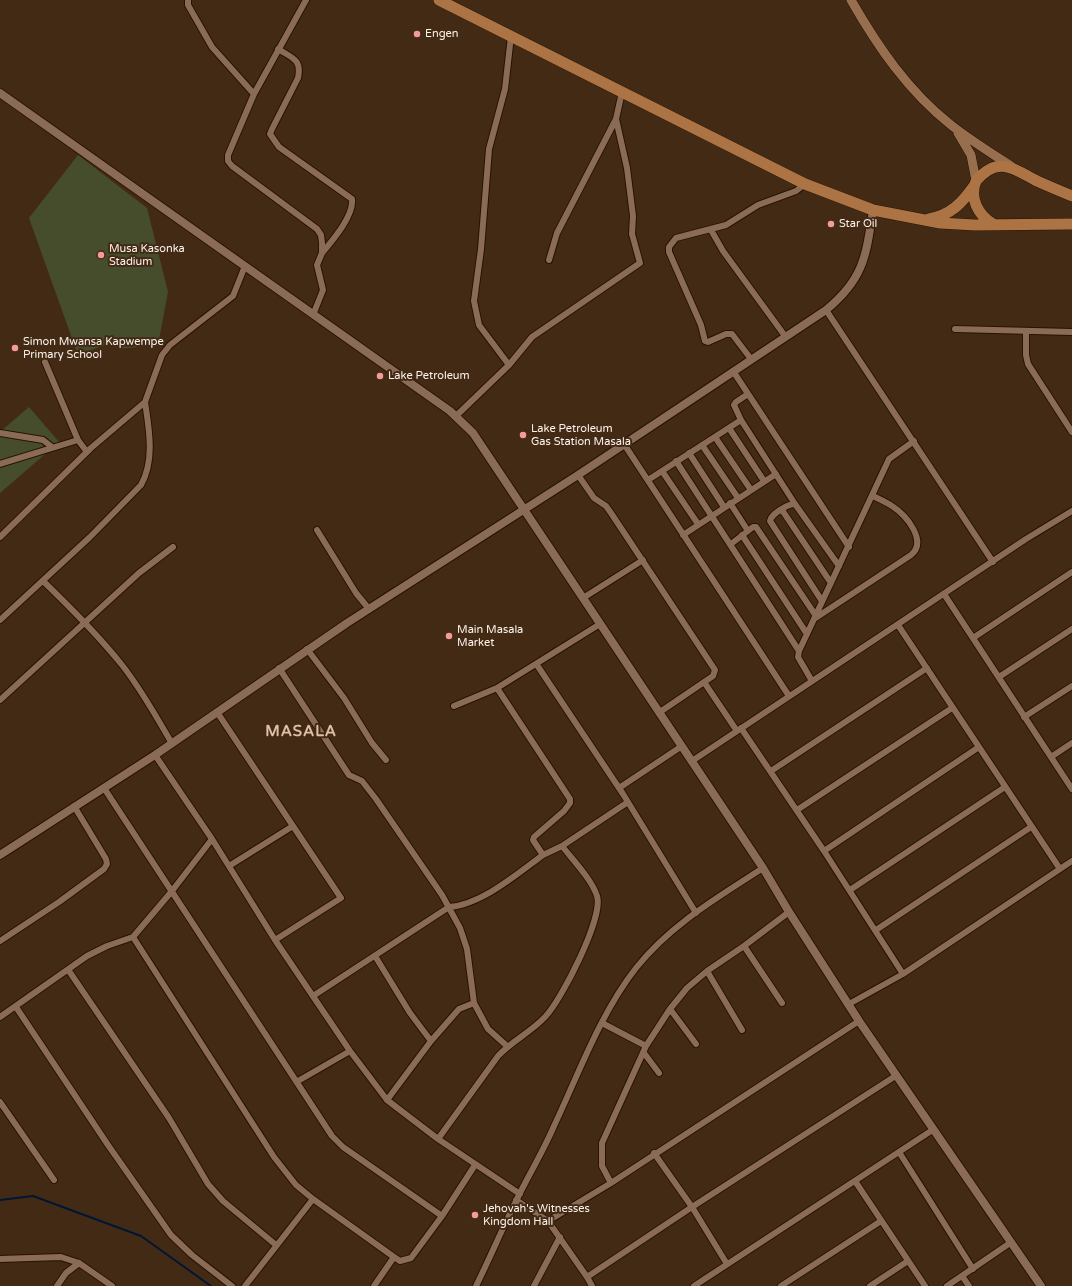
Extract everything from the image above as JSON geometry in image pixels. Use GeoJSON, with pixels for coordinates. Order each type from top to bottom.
{"type":"FeatureCollection","features":[{"type":"Feature","properties":{"kind":"highway"},"geometry":{"type":"LineString","coordinates":[[439,0],[805,184],[873,210],[923,221],[957,225],[1072,224]]}},
{"type":"Feature","properties":{"kind":"highway"},"geometry":{"type":"LineString","coordinates":[[923,221],[949,213],[962,202],[975,183],[990,169],[1011,166],[1045,185],[1072,196]]}},
{"type":"Feature","properties":{"kind":"highway"},"geometry":{"type":"LineString","coordinates":[[975,183],[974,201],[979,212],[993,224]]}},
{"type":"Feature","properties":{"kind":"main road"},"geometry":{"type":"LineString","coordinates":[[851,0],[892,65],[917,93],[951,125],[964,140],[968,148],[975,183]]}},
{"type":"Feature","properties":{"kind":"main road"},"geometry":{"type":"LineString","coordinates":[[951,125],[1011,166]]}},
{"type":"Feature","properties":{"kind":"street"},"geometry":{"type":"LineString","coordinates":[[188,0],[188,4],[212,47],[254,94]]}},
{"type":"Feature","properties":{"kind":"street"},"geometry":{"type":"LineString","coordinates":[[306,0],[278,48],[254,94],[228,155],[228,160],[232,166],[317,228],[321,235],[322,254]]}},
{"type":"Feature","properties":{"kind":"street"},"geometry":{"type":"LineString","coordinates":[[509,365],[479,325],[474,301],[481,249],[488,149],[505,89],[511,36]]}},
{"type":"Feature","properties":{"kind":"street"},"geometry":{"type":"LineString","coordinates":[[278,48],[296,60],[300,70],[298,78],[272,128],[270,134],[272,140],[311,171],[352,199],[352,204],[343,225],[322,254],[317,265],[323,290],[313,315]]}},
{"type":"Feature","properties":{"kind":"street"},"geometry":{"type":"LineString","coordinates":[[549,260],[557,233],[616,119],[622,92]]}},
{"type":"Feature","properties":{"kind":"street"},"geometry":{"type":"LineString","coordinates":[[0,93],[456,416],[473,433],[763,868],[789,912],[859,1021],[934,1129],[1010,1243],[1041,1286]]}},
{"type":"Feature","properties":{"kind":"street"},"geometry":{"type":"LineString","coordinates":[[456,416],[509,365],[532,337],[640,262],[632,234],[633,216],[627,168],[616,119]]}},
{"type":"Feature","properties":{"kind":"street"},"geometry":{"type":"LineString","coordinates":[[751,359],[732,334],[726,334],[708,342],[705,341],[701,325],[669,252],[669,247],[676,238],[726,225],[758,206],[796,191],[805,184]]}},
{"type":"Feature","properties":{"kind":"street"},"geometry":{"type":"LineString","coordinates":[[0,854],[155,754],[278,668],[578,475],[826,310],[847,292],[857,277],[864,259],[873,210]]}},
{"type":"Feature","properties":{"kind":"street"},"geometry":{"type":"LineString","coordinates":[[711,230],[723,251],[786,336]]}},
{"type":"Feature","properties":{"kind":"street"},"geometry":{"type":"LineString","coordinates":[[0,620],[90,536],[144,481],[149,464],[149,429],[145,402],[162,355],[170,345],[233,296],[245,266]]}},
{"type":"Feature","properties":{"kind":"street"},"geometry":{"type":"LineString","coordinates":[[826,310],[993,562]]}},
{"type":"Feature","properties":{"kind":"street"},"geometry":{"type":"LineString","coordinates":[[955,329],[1072,332]]}},
{"type":"Feature","properties":{"kind":"street"},"geometry":{"type":"LineString","coordinates":[[1026,331],[1026,360],[1072,432]]}},
{"type":"Feature","properties":{"kind":"street"},"geometry":{"type":"LineString","coordinates":[[45,362],[78,440],[87,452]]}},
{"type":"Feature","properties":{"kind":"street"},"geometry":{"type":"LineString","coordinates":[[733,371],[849,547]]}},
{"type":"Feature","properties":{"kind":"street"},"geometry":{"type":"LineString","coordinates":[[748,394],[734,405],[741,420],[795,504],[839,566]]}},
{"type":"Feature","properties":{"kind":"street"},"geometry":{"type":"LineString","coordinates":[[0,537],[87,452],[145,402]]}},
{"type":"Feature","properties":{"kind":"street"},"geometry":{"type":"LineString","coordinates":[[648,480],[741,420]]}},
{"type":"Feature","properties":{"kind":"street"},"geometry":{"type":"LineString","coordinates":[[729,428],[764,481]]}},
{"type":"Feature","properties":{"kind":"street"},"geometry":{"type":"LineString","coordinates":[[0,433],[43,440],[52,447]]}},
{"type":"Feature","properties":{"kind":"street"},"geometry":{"type":"LineString","coordinates":[[715,437],[751,490]]}},
{"type":"Feature","properties":{"kind":"street"},"geometry":{"type":"LineString","coordinates":[[0,464],[78,440]]}},
{"type":"Feature","properties":{"kind":"street"},"geometry":{"type":"LineString","coordinates":[[812,681],[798,657],[799,651],[873,496],[889,459],[914,441]]}},
{"type":"Feature","properties":{"kind":"street"},"geometry":{"type":"LineString","coordinates":[[624,444],[789,696]]}},
{"type":"Feature","properties":{"kind":"street"},"geometry":{"type":"LineString","coordinates":[[702,445],[738,498]]}},
{"type":"Feature","properties":{"kind":"street"},"geometry":{"type":"LineString","coordinates":[[689,453],[724,507]]}},
{"type":"Feature","properties":{"kind":"street"},"geometry":{"type":"LineString","coordinates":[[676,461],[799,651]]}},
{"type":"Feature","properties":{"kind":"street"},"geometry":{"type":"LineString","coordinates":[[662,471],[698,524]]}},
{"type":"Feature","properties":{"kind":"street"},"geometry":{"type":"LineString","coordinates":[[683,535],[776,474]]}},
{"type":"Feature","properties":{"kind":"street"},"geometry":{"type":"LineString","coordinates":[[578,475],[594,498],[611,513],[713,667],[714,673],[704,682],[660,712]]}},
{"type":"Feature","properties":{"kind":"street"},"geometry":{"type":"LineString","coordinates":[[815,618],[911,555],[916,549],[917,536],[902,515],[893,506],[873,496]]}},
{"type":"Feature","properties":{"kind":"street"},"geometry":{"type":"LineString","coordinates":[[730,503],[748,530]]}},
{"type":"Feature","properties":{"kind":"street"},"geometry":{"type":"LineString","coordinates":[[795,504],[791,504],[772,516],[770,521],[822,601]]}},
{"type":"Feature","properties":{"kind":"street"},"geometry":{"type":"LineString","coordinates":[[782,510],[831,583]]}},
{"type":"Feature","properties":{"kind":"street"},"geometry":{"type":"LineString","coordinates":[[692,761],[1072,511]]}},
{"type":"Feature","properties":{"kind":"street"},"geometry":{"type":"LineString","coordinates":[[731,544],[753,527],[758,528],[815,618]]}},
{"type":"Feature","properties":{"kind":"street"},"geometry":{"type":"LineString","coordinates":[[317,530],[356,593],[369,609]]}},
{"type":"Feature","properties":{"kind":"street"},"geometry":{"type":"LineString","coordinates":[[742,535],[807,634]]}},
{"type":"Feature","properties":{"kind":"street"},"geometry":{"type":"LineString","coordinates":[[0,700],[139,573],[173,547]]}},
{"type":"Feature","properties":{"kind":"street"},"geometry":{"type":"LineString","coordinates":[[583,598],[643,560]]}},
{"type":"Feature","properties":{"kind":"street"},"geometry":{"type":"LineString","coordinates":[[973,638],[1072,572]]}},
{"type":"Feature","properties":{"kind":"street"},"geometry":{"type":"LineString","coordinates":[[43,581],[86,623],[122,666],[142,693],[171,742]]}},
{"type":"Feature","properties":{"kind":"street"},"geometry":{"type":"LineString","coordinates":[[944,594],[1072,789]]}},
{"type":"Feature","properties":{"kind":"street"},"geometry":{"type":"LineString","coordinates":[[454,706],[496,688],[537,665],[600,624]]}},
{"type":"Feature","properties":{"kind":"street"},"geometry":{"type":"LineString","coordinates":[[898,625],[1060,869]]}},
{"type":"Feature","properties":{"kind":"street"},"geometry":{"type":"LineString","coordinates":[[999,678],[1072,629]]}},
{"type":"Feature","properties":{"kind":"street"},"geometry":{"type":"LineString","coordinates":[[307,649],[344,698],[372,743],[386,760]]}},
{"type":"Feature","properties":{"kind":"street"},"geometry":{"type":"LineString","coordinates":[[537,665],[628,802],[696,913]]}},
{"type":"Feature","properties":{"kind":"street"},"geometry":{"type":"LineString","coordinates":[[278,668],[350,775],[362,782],[376,799],[449,907],[460,928],[467,949],[474,1003],[488,1029],[507,1046]]}},
{"type":"Feature","properties":{"kind":"street"},"geometry":{"type":"LineString","coordinates":[[771,771],[927,668]]}},
{"type":"Feature","properties":{"kind":"street"},"geometry":{"type":"LineString","coordinates":[[704,682],[771,771],[850,890],[903,974]]}},
{"type":"Feature","properties":{"kind":"street"},"geometry":{"type":"LineString","coordinates":[[1024,717],[1072,686]]}},
{"type":"Feature","properties":{"kind":"street"},"geometry":{"type":"LineString","coordinates":[[496,688],[570,799],[570,803],[564,811],[534,837],[533,840],[543,855]]}},
{"type":"Feature","properties":{"kind":"street"},"geometry":{"type":"LineString","coordinates":[[797,810],[952,708]]}},
{"type":"Feature","properties":{"kind":"street"},"geometry":{"type":"LineString","coordinates":[[217,712],[341,898],[275,940]]}},
{"type":"Feature","properties":{"kind":"street"},"geometry":{"type":"LineString","coordinates":[[1051,757],[1072,743]]}},
{"type":"Feature","properties":{"kind":"street"},"geometry":{"type":"LineString","coordinates":[[618,788],[682,746]]}},
{"type":"Feature","properties":{"kind":"street"},"geometry":{"type":"LineString","coordinates":[[824,851],[978,747]]}},
{"type":"Feature","properties":{"kind":"street"},"geometry":{"type":"LineString","coordinates":[[155,754],[212,839],[275,940],[350,1051],[387,1100],[438,1139],[520,1194]]}},
{"type":"Feature","properties":{"kind":"street"},"geometry":{"type":"LineString","coordinates":[[850,890],[1005,787]]}},
{"type":"Feature","properties":{"kind":"street"},"geometry":{"type":"LineString","coordinates":[[104,788],[298,1081],[332,1136],[343,1147],[442,1216]]}},
{"type":"Feature","properties":{"kind":"street"},"geometry":{"type":"LineString","coordinates":[[313,996],[449,907],[458,906],[480,898],[543,855],[562,846],[628,802]]}},
{"type":"Feature","properties":{"kind":"street"},"geometry":{"type":"LineString","coordinates":[[0,941],[59,902],[104,869],[107,864],[106,859],[74,806]]}},
{"type":"Feature","properties":{"kind":"street"},"geometry":{"type":"LineString","coordinates":[[229,866],[293,826]]}},
{"type":"Feature","properties":{"kind":"street"},"geometry":{"type":"LineString","coordinates":[[876,930],[1031,827]]}},
{"type":"Feature","properties":{"kind":"street"},"geometry":{"type":"LineString","coordinates":[[0,1017],[94,953],[133,937],[172,891],[212,839]]}},
{"type":"Feature","properties":{"kind":"street"},"geometry":{"type":"LineString","coordinates":[[438,1139],[480,1080],[507,1046],[546,1016],[572,974],[595,923],[598,910],[598,897],[594,888],[562,846]]}},
{"type":"Feature","properties":{"kind":"street"},"geometry":{"type":"LineString","coordinates":[[849,1004],[903,974],[1072,861]]}},
{"type":"Feature","properties":{"kind":"street"},"geometry":{"type":"LineString","coordinates":[[476,1286],[516,1200],[546,1144],[602,1023],[621,989],[637,968],[668,934],[696,913],[763,868]]}},
{"type":"Feature","properties":{"kind":"street"},"geometry":{"type":"LineString","coordinates":[[611,1183],[602,1166],[602,1143],[646,1046],[670,1009],[687,988],[707,971],[744,946],[789,912]]}},
{"type":"Feature","properties":{"kind":"street"},"geometry":{"type":"LineString","coordinates":[[133,937],[274,1157],[296,1185],[313,1199],[394,1257],[400,1261],[411,1258],[442,1216],[475,1165]]}},
{"type":"Feature","properties":{"kind":"street"},"geometry":{"type":"LineString","coordinates":[[744,946],[782,1003]]}},
{"type":"Feature","properties":{"kind":"street"},"geometry":{"type":"LineString","coordinates":[[375,956],[410,1013],[431,1041]]}},
{"type":"Feature","properties":{"kind":"street"},"geometry":{"type":"LineString","coordinates":[[69,971],[169,1118],[208,1184],[223,1201],[276,1245]]}},
{"type":"Feature","properties":{"kind":"street"},"geometry":{"type":"LineString","coordinates":[[707,971],[742,1030]]}},
{"type":"Feature","properties":{"kind":"street"},"geometry":{"type":"LineString","coordinates":[[387,1100],[431,1041],[459,1010],[474,1003]]}},
{"type":"Feature","properties":{"kind":"street"},"geometry":{"type":"LineString","coordinates":[[16,1007],[112,1152],[171,1235],[192,1255],[232,1286]]}},
{"type":"Feature","properties":{"kind":"street"},"geometry":{"type":"LineString","coordinates":[[670,1009],[696,1044]]}},
{"type":"Feature","properties":{"kind":"street"},"geometry":{"type":"LineString","coordinates":[[548,1221],[611,1183],[859,1021]]}},
{"type":"Feature","properties":{"kind":"street"},"geometry":{"type":"LineString","coordinates":[[602,1023],[646,1046]]}},
{"type":"Feature","properties":{"kind":"street"},"geometry":{"type":"LineString","coordinates":[[298,1081],[350,1051]]}},
{"type":"Feature","properties":{"kind":"street"},"geometry":{"type":"LineString","coordinates":[[644,1053],[659,1073]]}},
{"type":"Feature","properties":{"kind":"street"},"geometry":{"type":"LineString","coordinates":[[587,1277],[692,1207],[897,1076]]}},
{"type":"Feature","properties":{"kind":"street"},"geometry":{"type":"LineString","coordinates":[[0,1102],[54,1180]]}},
{"type":"Feature","properties":{"kind":"street"},"geometry":{"type":"LineString","coordinates":[[694,1286],[934,1129]]}},
{"type":"Feature","properties":{"kind":"street"},"geometry":{"type":"LineString","coordinates":[[899,1152],[973,1268]]}},
{"type":"Feature","properties":{"kind":"street"},"geometry":{"type":"LineString","coordinates":[[654,1154],[692,1207],[727,1264]]}},
{"type":"Feature","properties":{"kind":"street"},"geometry":{"type":"LineString","coordinates":[[855,1181],[925,1286]]}},
{"type":"Feature","properties":{"kind":"street"},"geometry":{"type":"LineString","coordinates":[[245,1286],[313,1199]]}},
{"type":"Feature","properties":{"kind":"street"},"geometry":{"type":"LineString","coordinates":[[516,1200],[548,1221],[592,1286]]}},
{"type":"Feature","properties":{"kind":"street"},"geometry":{"type":"LineString","coordinates":[[781,1286],[881,1221]]}},
{"type":"Feature","properties":{"kind":"street"},"geometry":{"type":"LineString","coordinates":[[534,1286],[560,1238]]}},
{"type":"Feature","properties":{"kind":"street"},"geometry":{"type":"LineString","coordinates":[[947,1286],[1010,1243]]}},
{"type":"Feature","properties":{"kind":"street"},"geometry":{"type":"LineString","coordinates":[[0,1259],[61,1257],[79,1263],[112,1286]]}},
{"type":"Feature","properties":{"kind":"street"},"geometry":{"type":"LineString","coordinates":[[374,1286],[394,1257]]}},
{"type":"Feature","properties":{"kind":"street"},"geometry":{"type":"LineString","coordinates":[[870,1286],[908,1261]]}},
{"type":"Feature","properties":{"kind":"street"},"geometry":{"type":"LineString","coordinates":[[56,1286],[66,1273],[79,1263]]}},
{"type":"Feature","properties":{"kind":"street"},"geometry":{"type":"LineString","coordinates":[[962,1276],[969,1286]]}},
{"type":"Feature","properties":{"kind":"green space","name":"Musa Kasonka Stadium"},"geometry":{"type":"Polygon","coordinates":[[[78,155],[147,208],[168,292],[158,345],[119,349],[116,341],[78,355],[29,218],[78,155]]]}},
{"type":"Feature","properties":{"kind":"green space"},"geometry":{"type":"Polygon","coordinates":[[[29,407],[59,442],[0,493],[0,432],[29,407]]]}},
{"type":"Feature","properties":{"kind":"waterway"},"geometry":{"type":"LineString","coordinates":[[0,1200],[33,1196],[141,1236],[211,1286]]}},
{"type":"Feature","properties":{"kind":"place","name":"Engen"},"geometry":{"type":"Point","coordinates":[417,34]}},
{"type":"Feature","properties":{"kind":"place","name":"Star Oil"},"geometry":{"type":"Point","coordinates":[831,224]}},
{"type":"Feature","properties":{"kind":"place","name":"Musa Kasonka Stadium"},"geometry":{"type":"Point","coordinates":[101,255]}},
{"type":"Feature","properties":{"kind":"place","name":"Simon Mwansa Kapwempe Primary School"},"geometry":{"type":"Point","coordinates":[15,348]}},
{"type":"Feature","properties":{"kind":"place","name":"Lake Petroleum"},"geometry":{"type":"Point","coordinates":[380,376]}},
{"type":"Feature","properties":{"kind":"place","name":"Lake Petroleum Gas Station Masala"},"geometry":{"type":"Point","coordinates":[523,435]}},
{"type":"Feature","properties":{"kind":"place","name":"Main Masala Market"},"geometry":{"type":"Point","coordinates":[449,636]}},
{"type":"Feature","properties":{"kind":"place","name":"Jehovah's Witnesses Kingdom Hall"},"geometry":{"type":"Point","coordinates":[475,1215]}},
{"type":"Feature","properties":{"kind":"district","name":"MASALA"},"geometry":{"type":"Point","coordinates":[301,732]}}]}
